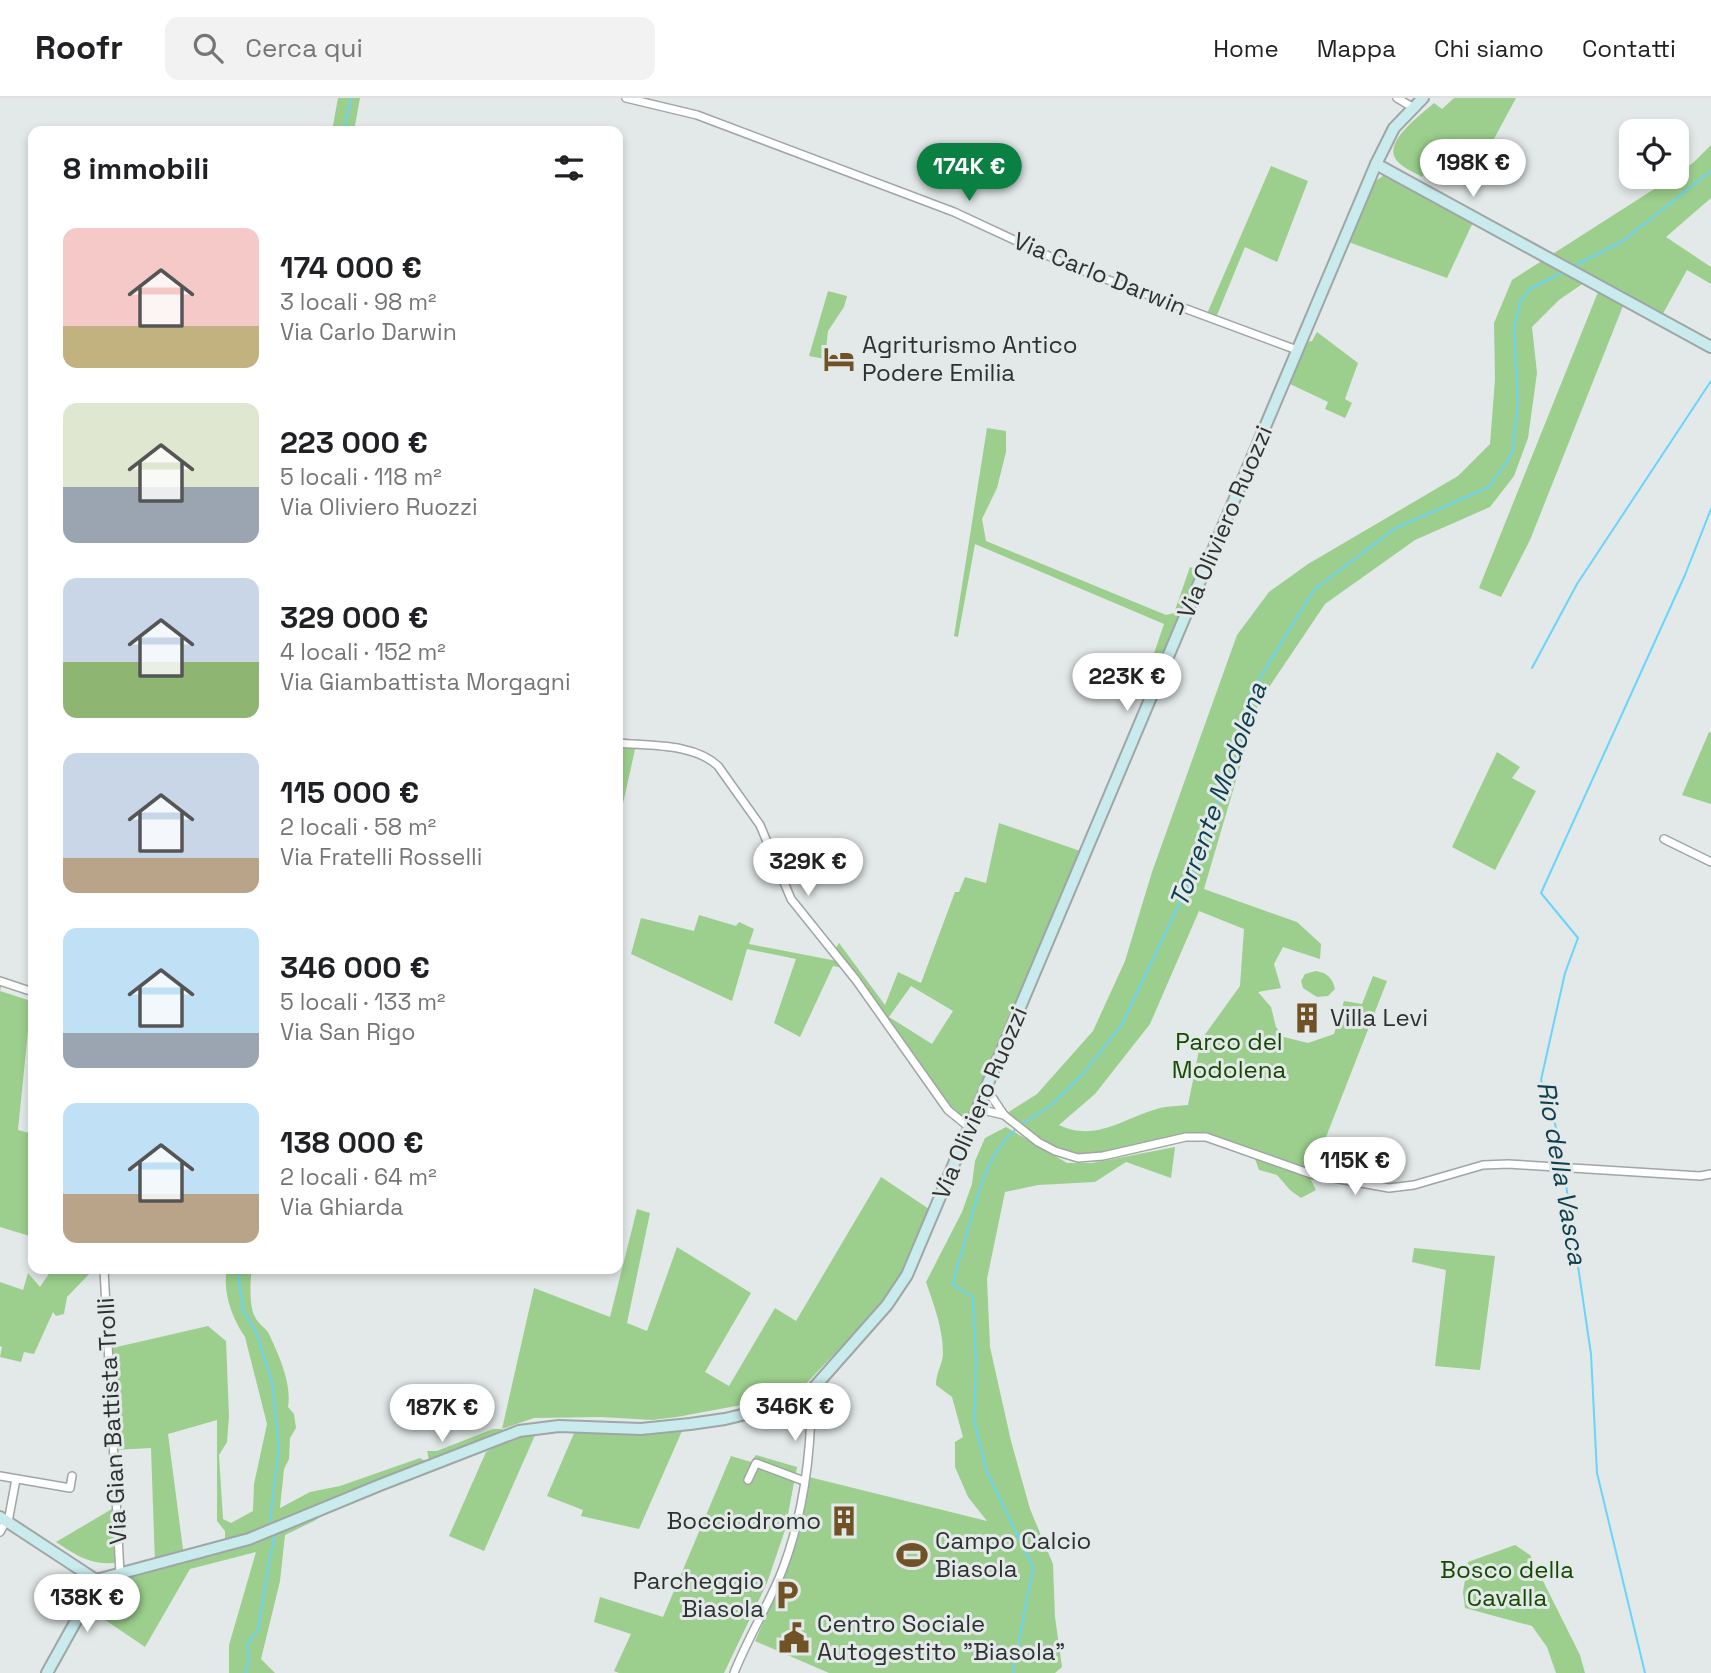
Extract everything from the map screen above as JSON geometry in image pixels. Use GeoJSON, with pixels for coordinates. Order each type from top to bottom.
{"type":"FeatureCollection","features":[{"type":"Feature","properties":{"kind":"street","name":"Via Carlo Darwin"},"geometry":{"type":"LineString","coordinates":[[626,98],[697,115],[941,207],[1069,265],[1297,350]]}},
{"type":"Feature","properties":{"kind":"street"},"geometry":{"type":"LineString","coordinates":[[1396,98],[1412,107]]}},
{"type":"Feature","properties":{"kind":"street","name":"Via Oliviero Ruozzi"},"geometry":{"type":"LineString","coordinates":[[96,1580],[249,1539],[519,1431],[559,1426],[641,1429],[690,1424],[789,1404],[811,1391],[900,1289],[1376,164],[1394,128],[1423,98]]}},
{"type":"Feature","properties":{"kind":"street"},"geometry":{"type":"LineString","coordinates":[[1376,164],[1711,347]]}},
{"type":"Feature","properties":{"kind":"street"},"geometry":{"type":"LineString","coordinates":[[623,744],[692,751],[718,766],[760,825],[785,889],[800,911],[856,980],[948,1110],[970,1128]]}},
{"type":"Feature","properties":{"kind":"street"},"geometry":{"type":"LineString","coordinates":[[1664,839],[1711,862]]}},
{"type":"Feature","properties":{"kind":"street"},"geometry":{"type":"LineString","coordinates":[[0,981],[28,990]]}},
{"type":"Feature","properties":{"kind":"street"},"geometry":{"type":"LineString","coordinates":[[986,1088],[1004,1115],[1038,1142],[1078,1158],[1104,1156],[1185,1137],[1206,1137],[1311,1174],[1389,1188],[1415,1185],[1483,1165],[1568,1167],[1700,1176],[1711,1174]]}},
{"type":"Feature","properties":{"kind":"street"},"geometry":{"type":"LineString","coordinates":[[978,1109],[1004,1115]]}},
{"type":"Feature","properties":{"kind":"street","name":"Via Gian Battista Trolli"},"geometry":{"type":"LineString","coordinates":[[104,1274],[120,1574]]}},
{"type":"Feature","properties":{"kind":"street"},"geometry":{"type":"LineString","coordinates":[[734,1673],[788,1555],[804,1481],[811,1391]]}},
{"type":"Feature","properties":{"kind":"street"},"geometry":{"type":"LineString","coordinates":[[748,1480],[756,1464],[804,1481]]}},
{"type":"Feature","properties":{"kind":"street"},"geometry":{"type":"LineString","coordinates":[[0,1476],[70,1488],[72,1476]]}},
{"type":"Feature","properties":{"kind":"street"},"geometry":{"type":"LineString","coordinates":[[0,1532],[16,1479]]}},
{"type":"Feature","properties":{"kind":"street"},"geometry":{"type":"LineString","coordinates":[[5,1520],[96,1580],[47,1673]]}},
{"type":"Feature","properties":{"kind":"green space"},"geometry":{"type":"Polygon","coordinates":[[[338,98],[360,98],[355,126],[333,126],[338,98]]]}},
{"type":"Feature","properties":{"kind":"green space"},"geometry":{"type":"Polygon","coordinates":[[[1454,98],[1516,98],[1468,187],[1431,175],[1438,156],[1422,177],[1400,164],[1393,151],[1395,143],[1406,128],[1421,114],[1434,103],[1442,109],[1454,98]]]}},
{"type":"Feature","properties":{"kind":"green space","name":"Parco del Modolena"},"geometry":{"type":"Polygon","coordinates":[[[1711,145],[1711,198],[1666,237],[1711,267],[1711,284],[1687,270],[1660,319],[1625,301],[1530,540],[1501,597],[1479,588],[1600,287],[1588,280],[1559,300],[1532,327],[1537,373],[1528,438],[1514,476],[1490,507],[1415,540],[1325,604],[1259,702],[1204,889],[1297,922],[1321,944],[1320,959],[1283,947],[1274,964],[1281,988],[1258,992],[1271,1007],[1276,1027],[1284,1037],[1308,1043],[1334,1034],[1344,1001],[1362,1004],[1373,976],[1387,981],[1312,1166],[1311,1180],[1316,1190],[1301,1198],[1277,1175],[1259,1170],[1255,1159],[1243,1150],[1192,1136],[1091,1158],[1055,1151],[1004,1115],[1037,1094],[1093,1031],[1125,961],[1152,872],[1237,635],[1269,592],[1308,564],[1458,476],[1490,444],[1495,379],[1494,323],[1512,280],[1654,189],[1689,189],[1689,166],[1711,145]],[[1199,911],[1150,1024],[1095,1094],[1059,1125],[1073,1130],[1098,1130],[1160,1108],[1188,1105],[1201,1040],[1240,986],[1244,929],[1199,911]]]}},
{"type":"Feature","properties":{"kind":"green space"},"geometry":{"type":"Polygon","coordinates":[[[1271,166],[1308,181],[1277,262],[1245,247],[1215,320],[1206,316],[1271,166]]]}},
{"type":"Feature","properties":{"kind":"green space"},"geometry":{"type":"Polygon","coordinates":[[[1383,176],[1398,176],[1475,218],[1447,278],[1343,240],[1374,182],[1383,176]]]}},
{"type":"Feature","properties":{"kind":"green space"},"geometry":{"type":"Polygon","coordinates":[[[828,291],[847,296],[844,307],[828,331],[825,359],[809,356],[828,291]]]}},
{"type":"Feature","properties":{"kind":"green space"},"geometry":{"type":"Polygon","coordinates":[[[1317,332],[1358,363],[1345,399],[1352,403],[1345,418],[1325,409],[1328,402],[1290,384],[1307,342],[1312,341],[1317,332]]]}},
{"type":"Feature","properties":{"kind":"green space"},"geometry":{"type":"Polygon","coordinates":[[[987,428],[1006,431],[1006,452],[997,488],[982,519],[986,541],[1166,615],[1174,613],[1190,567],[1200,571],[1155,679],[1146,677],[1164,624],[975,544],[958,637],[954,636],[987,428]]]}},
{"type":"Feature","properties":{"kind":"green space"},"geometry":{"type":"Polygon","coordinates":[[[1709,732],[1711,733],[1711,804],[1682,795],[1709,732]]]}},
{"type":"Feature","properties":{"kind":"green space"},"geometry":{"type":"Polygon","coordinates":[[[623,744],[636,745],[623,804],[623,744]]]}},
{"type":"Feature","properties":{"kind":"green space"},"geometry":{"type":"Polygon","coordinates":[[[1497,752],[1520,767],[1512,778],[1536,791],[1495,870],[1452,847],[1497,752]]]}},
{"type":"Feature","properties":{"kind":"green space"},"geometry":{"type":"Polygon","coordinates":[[[999,823],[1086,853],[1024,985],[966,1121],[952,1111],[884,1014],[848,969],[833,966],[800,1037],[774,1023],[796,959],[747,949],[732,1001],[631,954],[641,918],[694,931],[699,915],[736,926],[739,922],[754,929],[749,944],[842,962],[834,951],[839,943],[885,1005],[898,972],[921,983],[955,892],[959,892],[965,877],[986,883],[999,823]],[[911,986],[889,1017],[932,1044],[953,1011],[911,986]]]}},
{"type":"Feature","properties":{"kind":"green space"},"geometry":{"type":"Polygon","coordinates":[[[1316,971],[1329,977],[1332,982],[1335,989],[1328,996],[1317,997],[1303,988],[1301,981],[1305,974],[1316,971]]]}},
{"type":"Feature","properties":{"kind":"green space"},"geometry":{"type":"Polygon","coordinates":[[[0,991],[28,1000],[28,1031],[18,1130],[28,1133],[28,1235],[0,1227],[0,991]]]}},
{"type":"Feature","properties":{"kind":"green space"},"geometry":{"type":"Polygon","coordinates":[[[1006,1127],[1067,1163],[1092,1163],[1175,1147],[1171,1178],[1126,1162],[1095,1182],[1038,1185],[1005,1192],[987,1279],[990,1347],[1011,1441],[1030,1509],[1053,1564],[1055,1617],[1062,1667],[1055,1673],[829,1673],[755,1641],[791,1560],[787,1558],[805,1476],[987,1521],[968,1497],[955,1467],[955,1442],[963,1437],[952,1397],[936,1385],[943,1357],[943,1344],[926,1282],[962,1212],[972,1184],[975,1161],[985,1138],[1006,1127]]]}},
{"type":"Feature","properties":{"kind":"green space"},"geometry":{"type":"Polygon","coordinates":[[[881,1177],[929,1209],[892,1293],[801,1389],[774,1399],[677,1417],[652,1420],[601,1417],[534,1418],[502,1429],[534,1288],[610,1317],[621,1274],[623,1274],[637,1209],[650,1213],[627,1323],[647,1331],[677,1247],[751,1293],[705,1372],[729,1386],[775,1308],[796,1321],[881,1177]]]}},
{"type":"Feature","properties":{"kind":"green space"},"geometry":{"type":"Polygon","coordinates":[[[1414,1248],[1495,1256],[1480,1370],[1435,1366],[1446,1270],[1412,1262],[1414,1248]]]}},
{"type":"Feature","properties":{"kind":"green space"},"geometry":{"type":"Polygon","coordinates":[[[28,1273],[40,1287],[49,1274],[89,1274],[67,1297],[64,1314],[56,1316],[53,1312],[34,1354],[24,1352],[21,1362],[0,1357],[0,1282],[23,1290],[28,1273]]]}},
{"type":"Feature","properties":{"kind":"green space"},"geometry":{"type":"Polygon","coordinates":[[[226,1274],[252,1274],[250,1293],[253,1313],[269,1334],[286,1379],[288,1407],[294,1414],[296,1428],[290,1438],[280,1508],[310,1492],[340,1486],[420,1458],[430,1464],[427,1451],[437,1451],[493,1429],[502,1429],[502,1438],[343,1501],[314,1521],[285,1535],[280,1581],[261,1659],[275,1673],[229,1673],[229,1645],[256,1552],[190,1569],[145,1647],[92,1611],[110,1577],[155,1564],[151,1448],[114,1450],[108,1349],[208,1326],[226,1341],[229,1416],[227,1442],[219,1455],[223,1519],[231,1523],[253,1511],[254,1484],[267,1424],[245,1337],[229,1304],[226,1274]],[[217,1420],[168,1434],[184,1557],[225,1545],[225,1531],[217,1521],[217,1420]]]}},
{"type":"Feature","properties":{"kind":"green space"},"geometry":{"type":"Polygon","coordinates":[[[575,1431],[682,1431],[639,1529],[581,1516],[583,1510],[547,1496],[575,1431]]]}},
{"type":"Feature","properties":{"kind":"green space"},"geometry":{"type":"Polygon","coordinates":[[[536,1433],[484,1551],[449,1536],[486,1452],[510,1439],[536,1433]]]}},
{"type":"Feature","properties":{"kind":"green space"},"geometry":{"type":"Polygon","coordinates":[[[756,1455],[797,1467],[785,1530],[767,1583],[724,1673],[614,1671],[631,1634],[594,1622],[600,1597],[663,1617],[731,1456],[751,1462],[756,1455]]]}},
{"type":"Feature","properties":{"kind":"green space"},"geometry":{"type":"Polygon","coordinates":[[[117,1506],[120,1562],[93,1562],[56,1542],[117,1506]]]}},
{"type":"Feature","properties":{"kind":"green space","name":"Bosco della Cavalla"},"geometry":{"type":"Polygon","coordinates":[[[1515,1545],[1530,1555],[1580,1655],[1585,1673],[1556,1673],[1547,1647],[1532,1626],[1465,1608],[1463,1592],[1468,1562],[1515,1545]]]}},
{"type":"Feature","properties":{"kind":"waterway"},"geometry":{"type":"LineString","coordinates":[[345,126],[351,98]]}},
{"type":"Feature","properties":{"kind":"waterway","name":"Torrente Modolena"},"geometry":{"type":"LineString","coordinates":[[1574,266],[1623,241],[1711,171]]}},
{"type":"Feature","properties":{"kind":"waterway","name":"Torrente Modolena"},"geometry":{"type":"LineString","coordinates":[[1022,1124],[1049,1107],[1082,1075],[1121,1026],[1197,867],[1250,694],[1314,590],[1394,529],[1489,487],[1512,454],[1518,403],[1514,329],[1520,302],[1530,289],[1563,272]]}},
{"type":"Feature","properties":{"kind":"waterway"},"geometry":{"type":"LineString","coordinates":[[1532,668],[1577,584],[1711,381]]}},
{"type":"Feature","properties":{"kind":"waterway","name":"Rio della Vasca"},"geometry":{"type":"LineString","coordinates":[[1563,1165],[1559,1137],[1541,1080],[1565,973],[1578,938],[1541,893],[1685,575],[1711,509]]}},
{"type":"Feature","properties":{"kind":"waterway","name":"Torrente Modolena"},"geometry":{"type":"LineString","coordinates":[[1013,1673],[1033,1567],[986,1470],[974,1419],[976,1363],[973,1297],[953,1285],[984,1178],[997,1151],[1017,1128]]}},
{"type":"Feature","properties":{"kind":"waterway","name":"Rio della Vasca"},"geometry":{"type":"LineString","coordinates":[[1564,1171],[1591,1354],[1597,1473],[1645,1673]]}},
{"type":"Feature","properties":{"kind":"waterway"},"geometry":{"type":"LineString","coordinates":[[239,1274],[242,1308],[257,1334],[272,1382],[279,1448],[270,1521]]}},
{"type":"Feature","properties":{"kind":"waterway"},"geometry":{"type":"LineString","coordinates":[[245,1673],[249,1660],[247,1644],[258,1630],[275,1536]]}},
{"type":"Feature","properties":{"kind":"place","name":"Agriturismo Antico Podere Emilia"},"geometry":{"type":"Point","coordinates":[839,359]}},
{"type":"Feature","properties":{"kind":"place","name":"Villa Levi"},"geometry":{"type":"Point","coordinates":[1307,1018]}},
{"type":"Feature","properties":{"kind":"place","name":"Bocciodromo"},"geometry":{"type":"Point","coordinates":[844,1521]}},
{"type":"Feature","properties":{"kind":"place","name":"Campo Calcio Biasola"},"geometry":{"type":"Point","coordinates":[912,1555]}},
{"type":"Feature","properties":{"kind":"place","name":"Parcheggio Biasola"},"geometry":{"type":"Point","coordinates":[787,1595]}},
{"type":"Feature","properties":{"kind":"place","name":"Centro Sociale Autogestito \"Biasola\""},"geometry":{"type":"Point","coordinates":[794,1638]}}]}
